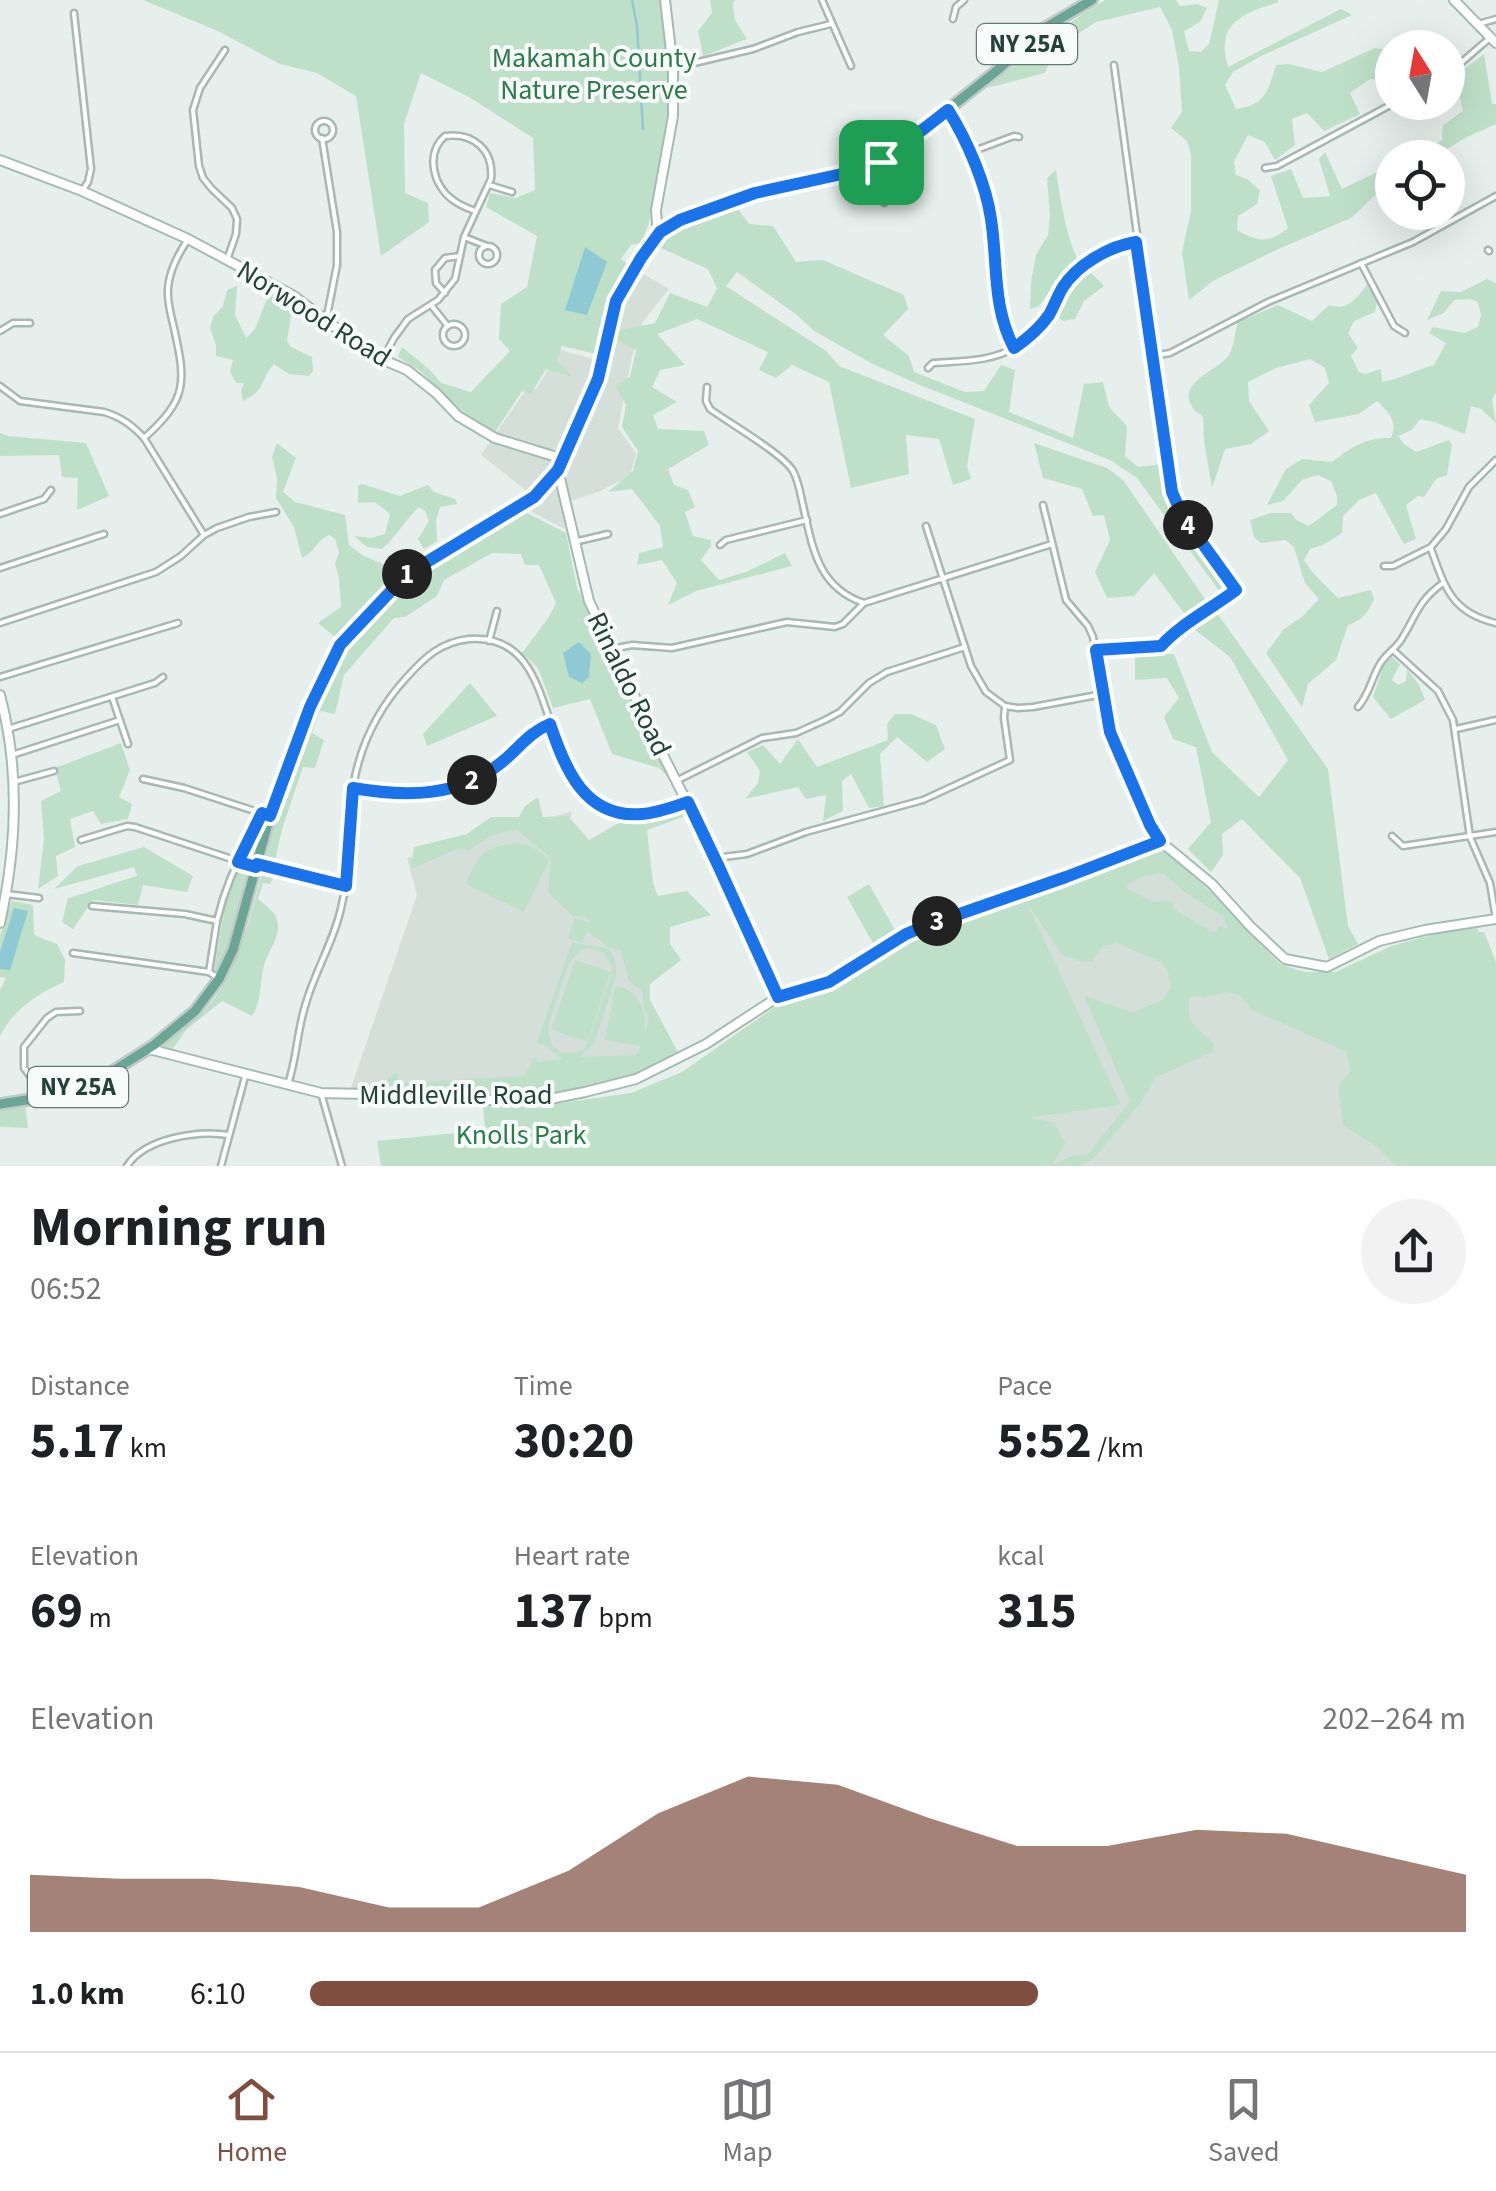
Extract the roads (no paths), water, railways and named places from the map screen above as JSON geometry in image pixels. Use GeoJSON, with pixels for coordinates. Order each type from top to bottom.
{"type":"FeatureCollection","features":[{"type":"Feature","properties":{"kind":"main road","name":"NY 25A"},"geometry":{"type":"LineString","coordinates":[[0,1104],[46,1096],[102,1078],[149,1049],[195,1011],[233,950],[257,865],[266,814],[340,645],[407,574],[534,497],[560,464],[598,379],[616,301],[660,232],[680,220],[755,193],[846,174],[881,162],[1043,30],[1080,3],[1092,0]]}},
{"type":"Feature","properties":{"kind":"street"},"geometry":{"type":"LineString","coordinates":[[660,232],[656,210],[674,116],[674,68],[666,0]]}},
{"type":"Feature","properties":{"kind":"street"},"geometry":{"type":"LineString","coordinates":[[822,0],[851,66]]}},
{"type":"Feature","properties":{"kind":"street"},"geometry":{"type":"LineString","coordinates":[[953,19],[964,0]]}},
{"type":"Feature","properties":{"kind":"street"},"geometry":{"type":"LineString","coordinates":[[1454,0],[1494,40],[1465,61]]}},
{"type":"Feature","properties":{"kind":"street"},"geometry":{"type":"LineString","coordinates":[[74,14],[91,169],[82,191]]}},
{"type":"Feature","properties":{"kind":"street"},"geometry":{"type":"LineString","coordinates":[[1478,24],[1496,19]]}},
{"type":"Feature","properties":{"kind":"street"},"geometry":{"type":"LineString","coordinates":[[674,68],[753,49],[831,24]]}},
{"type":"Feature","properties":{"kind":"street"},"geometry":{"type":"LineString","coordinates":[[225,50],[200,88],[193,110],[199,166],[212,189],[232,208],[236,219],[236,234],[227,260]]}},
{"type":"Feature","properties":{"kind":"street"},"geometry":{"type":"LineString","coordinates":[[1096,650],[1161,646],[1236,590],[1174,500],[1114,65]]}},
{"type":"Feature","properties":{"kind":"street"},"geometry":{"type":"LineString","coordinates":[[948,110],[971,152],[992,220],[1002,321],[1014,348]]}},
{"type":"Feature","properties":{"kind":"street"},"geometry":{"type":"LineString","coordinates":[[1266,168],[1277,166],[1375,113]]}},
{"type":"Feature","properties":{"kind":"street"},"geometry":{"type":"LineString","coordinates":[[383,359],[408,319],[445,293],[458,272],[464,237],[488,184],[491,164],[478,142],[458,135],[445,136],[433,155],[437,180],[453,200],[475,212]]}},
{"type":"Feature","properties":{"kind":"street"},"geometry":{"type":"LineString","coordinates":[[971,152],[1019,137]]}},
{"type":"Feature","properties":{"kind":"street"},"geometry":{"type":"LineString","coordinates":[[322,138],[337,238],[337,266],[326,321]]}},
{"type":"Feature","properties":{"kind":"street","name":"Norwood Road"},"geometry":{"type":"LineString","coordinates":[[0,160],[82,191],[188,239],[294,296],[372,355],[408,370],[458,416],[495,438],[560,464]]}},
{"type":"Feature","properties":{"kind":"street"},"geometry":{"type":"LineString","coordinates":[[881,162],[888,186],[884,203]]}},
{"type":"Feature","properties":{"kind":"street"},"geometry":{"type":"LineString","coordinates":[[488,184],[512,192]]}},
{"type":"Feature","properties":{"kind":"street"},"geometry":{"type":"LineString","coordinates":[[1152,356],[1170,353],[1268,302],[1412,242],[1496,196]]}},
{"type":"Feature","properties":{"kind":"street"},"geometry":{"type":"LineString","coordinates":[[464,237],[487,246]]}},
{"type":"Feature","properties":{"kind":"street"},"geometry":{"type":"LineString","coordinates":[[144,438],[166,417],[179,394],[183,367],[168,290],[172,268],[188,239]]}},
{"type":"Feature","properties":{"kind":"street"},"geometry":{"type":"LineString","coordinates":[[928,368],[933,363],[994,356],[1014,348],[1048,317],[1071,277],[1106,251],[1136,242]]}},
{"type":"Feature","properties":{"kind":"street"},"geometry":{"type":"LineString","coordinates":[[445,293],[436,283],[435,270],[445,258],[460,256]]}},
{"type":"Feature","properties":{"kind":"street"},"geometry":{"type":"LineString","coordinates":[[1361,264],[1394,326],[1405,333]]}},
{"type":"Feature","properties":{"kind":"street"},"geometry":{"type":"LineString","coordinates":[[431,306],[448,326]]}},
{"type":"Feature","properties":{"kind":"street"},"geometry":{"type":"LineString","coordinates":[[0,331],[13,322],[30,322]]}},
{"type":"Feature","properties":{"kind":"street"},"geometry":{"type":"LineString","coordinates":[[455,324],[464,330],[461,344],[445,342],[448,326],[455,324]]}},
{"type":"Feature","properties":{"kind":"street"},"geometry":{"type":"LineString","coordinates":[[0,386],[20,401],[90,409],[116,416],[134,428],[204,535]]}},
{"type":"Feature","properties":{"kind":"street"},"geometry":{"type":"LineString","coordinates":[[706,388],[710,409],[774,452],[792,470],[825,576],[850,598],[864,603]]}},
{"type":"Feature","properties":{"kind":"street"},"geometry":{"type":"LineString","coordinates":[[1384,566],[1393,566],[1431,548],[1469,488],[1496,460]]}},
{"type":"Feature","properties":{"kind":"street","name":"Rinaldo Road"},"geometry":{"type":"LineString","coordinates":[[560,464],[585,590],[778,997]]}},
{"type":"Feature","properties":{"kind":"street"},"geometry":{"type":"LineString","coordinates":[[0,514],[44,499],[50,490]]}},
{"type":"Feature","properties":{"kind":"street"},"geometry":{"type":"LineString","coordinates":[[1043,505],[1066,600],[1088,626],[1096,650],[1110,732],[1150,825],[1160,841],[1212,884],[1285,959],[1327,967],[1379,941],[1496,919],[1490,883],[1470,837],[1450,710],[1438,692],[1393,650]]}},
{"type":"Feature","properties":{"kind":"street"},"geometry":{"type":"LineString","coordinates":[[0,623],[156,572],[204,535],[233,521],[276,512]]}},
{"type":"Feature","properties":{"kind":"street"},"geometry":{"type":"LineString","coordinates":[[720,546],[726,540],[807,520]]}},
{"type":"Feature","properties":{"kind":"street"},"geometry":{"type":"LineString","coordinates":[[926,526],[965,647],[986,692],[1005,706],[1032,708],[1103,694]]}},
{"type":"Feature","properties":{"kind":"street"},"geometry":{"type":"LineString","coordinates":[[0,568],[104,534]]}},
{"type":"Feature","properties":{"kind":"street"},"geometry":{"type":"LineString","coordinates":[[574,542],[608,534]]}},
{"type":"Feature","properties":{"kind":"street"},"geometry":{"type":"LineString","coordinates":[[611,649],[632,644],[672,648],[787,622],[836,627],[864,603],[1052,544]]}},
{"type":"Feature","properties":{"kind":"street"},"geometry":{"type":"LineString","coordinates":[[1431,548],[1449,596],[1461,608],[1496,623]]}},
{"type":"Feature","properties":{"kind":"street"},"geometry":{"type":"LineString","coordinates":[[1358,707],[1368,695],[1380,663],[1402,639],[1414,613],[1444,583]]}},
{"type":"Feature","properties":{"kind":"street"},"geometry":{"type":"LineString","coordinates":[[489,641],[497,611]]}},
{"type":"Feature","properties":{"kind":"street"},"geometry":{"type":"LineString","coordinates":[[0,678],[178,623]]}},
{"type":"Feature","properties":{"kind":"street"},"geometry":{"type":"LineString","coordinates":[[287,1085],[303,1012],[336,930],[346,886],[359,757],[387,701],[429,654],[442,646],[468,640],[489,641],[522,658],[538,684],[565,767],[593,800],[607,808],[630,815],[646,814],[688,802]]}},
{"type":"Feature","properties":{"kind":"street"},"geometry":{"type":"LineString","coordinates":[[676,780],[762,738],[796,733],[826,720],[887,672],[965,647]]}},
{"type":"Feature","properties":{"kind":"street"},"geometry":{"type":"LineString","coordinates":[[5,727],[112,697],[163,677]]}},
{"type":"Feature","properties":{"kind":"street"},"geometry":{"type":"LineString","coordinates":[[0,694],[11,755],[15,826],[0,923]]}},
{"type":"Feature","properties":{"kind":"street"},"geometry":{"type":"LineString","coordinates":[[112,697],[128,744]]}},
{"type":"Feature","properties":{"kind":"street"},"geometry":{"type":"LineString","coordinates":[[715,858],[748,854],[806,832],[923,800],[1010,760],[1005,706]]}},
{"type":"Feature","properties":{"kind":"street"},"geometry":{"type":"LineString","coordinates":[[11,755],[120,720]]}},
{"type":"Feature","properties":{"kind":"street"},"geometry":{"type":"LineString","coordinates":[[1456,729],[1496,720]]}},
{"type":"Feature","properties":{"kind":"street"},"geometry":{"type":"LineString","coordinates":[[353,788],[408,794],[448,790],[493,769],[532,732],[550,724]]}},
{"type":"Feature","properties":{"kind":"street"},"geometry":{"type":"LineString","coordinates":[[14,782],[54,772]]}},
{"type":"Feature","properties":{"kind":"street"},"geometry":{"type":"LineString","coordinates":[[73,953],[214,976],[217,922],[231,877],[266,814],[142,779]]}},
{"type":"Feature","properties":{"kind":"street"},"geometry":{"type":"LineString","coordinates":[[81,840],[127,826],[238,862],[346,886]]}},
{"type":"Feature","properties":{"kind":"street"},"geometry":{"type":"LineString","coordinates":[[1392,836],[1403,846],[1496,832]]}},
{"type":"Feature","properties":{"kind":"street","name":"Middleville Road"},"geometry":{"type":"LineString","coordinates":[[149,1049],[321,1093],[505,1100],[550,1099],[585,1092],[636,1079],[706,1044],[778,997],[829,982],[906,934],[1160,841]]}},
{"type":"Feature","properties":{"kind":"street"},"geometry":{"type":"LineString","coordinates":[[6,894],[39,898]]}},
{"type":"Feature","properties":{"kind":"street"},"geometry":{"type":"LineString","coordinates":[[92,906],[185,914],[217,922]]}},
{"type":"Feature","properties":{"kind":"street"},"geometry":{"type":"LineString","coordinates":[[46,1096],[24,1068],[24,1047],[56,1012],[80,1011]]}},
{"type":"Feature","properties":{"kind":"street"},"geometry":{"type":"LineString","coordinates":[[220,1166],[246,1074]]}},
{"type":"Feature","properties":{"kind":"street"},"geometry":{"type":"LineString","coordinates":[[321,1093],[342,1166]]}},
{"type":"Feature","properties":{"kind":"street"},"geometry":{"type":"LineString","coordinates":[[127,1166],[140,1151],[152,1146],[200,1133],[229,1135]]}},
{"type":"Feature","properties":{"kind":"water"},"geometry":{"type":"Polygon","coordinates":[[[585,247],[607,262],[587,315],[565,310],[585,247]]]}},
{"type":"Feature","properties":{"kind":"water"},"geometry":{"type":"Polygon","coordinates":[[[579,642],[591,654],[589,677],[582,683],[569,677],[563,653],[579,642]]]}},
{"type":"Feature","properties":{"kind":"water"},"geometry":{"type":"Polygon","coordinates":[[[14,908],[28,911],[10,970],[0,969],[0,952],[14,908]]]}},
{"type":"Feature","properties":{"kind":"waterway"},"geometry":{"type":"LineString","coordinates":[[632,0],[643,129]]}},
{"type":"Feature","properties":{"kind":"park label","name":"Makamah County Nature Preserve"},"geometry":{"type":"Point","coordinates":[594,74]}},
{"type":"Feature","properties":{"kind":"park label","name":"Knolls Park"},"geometry":{"type":"Point","coordinates":[521,1135]}}]}
